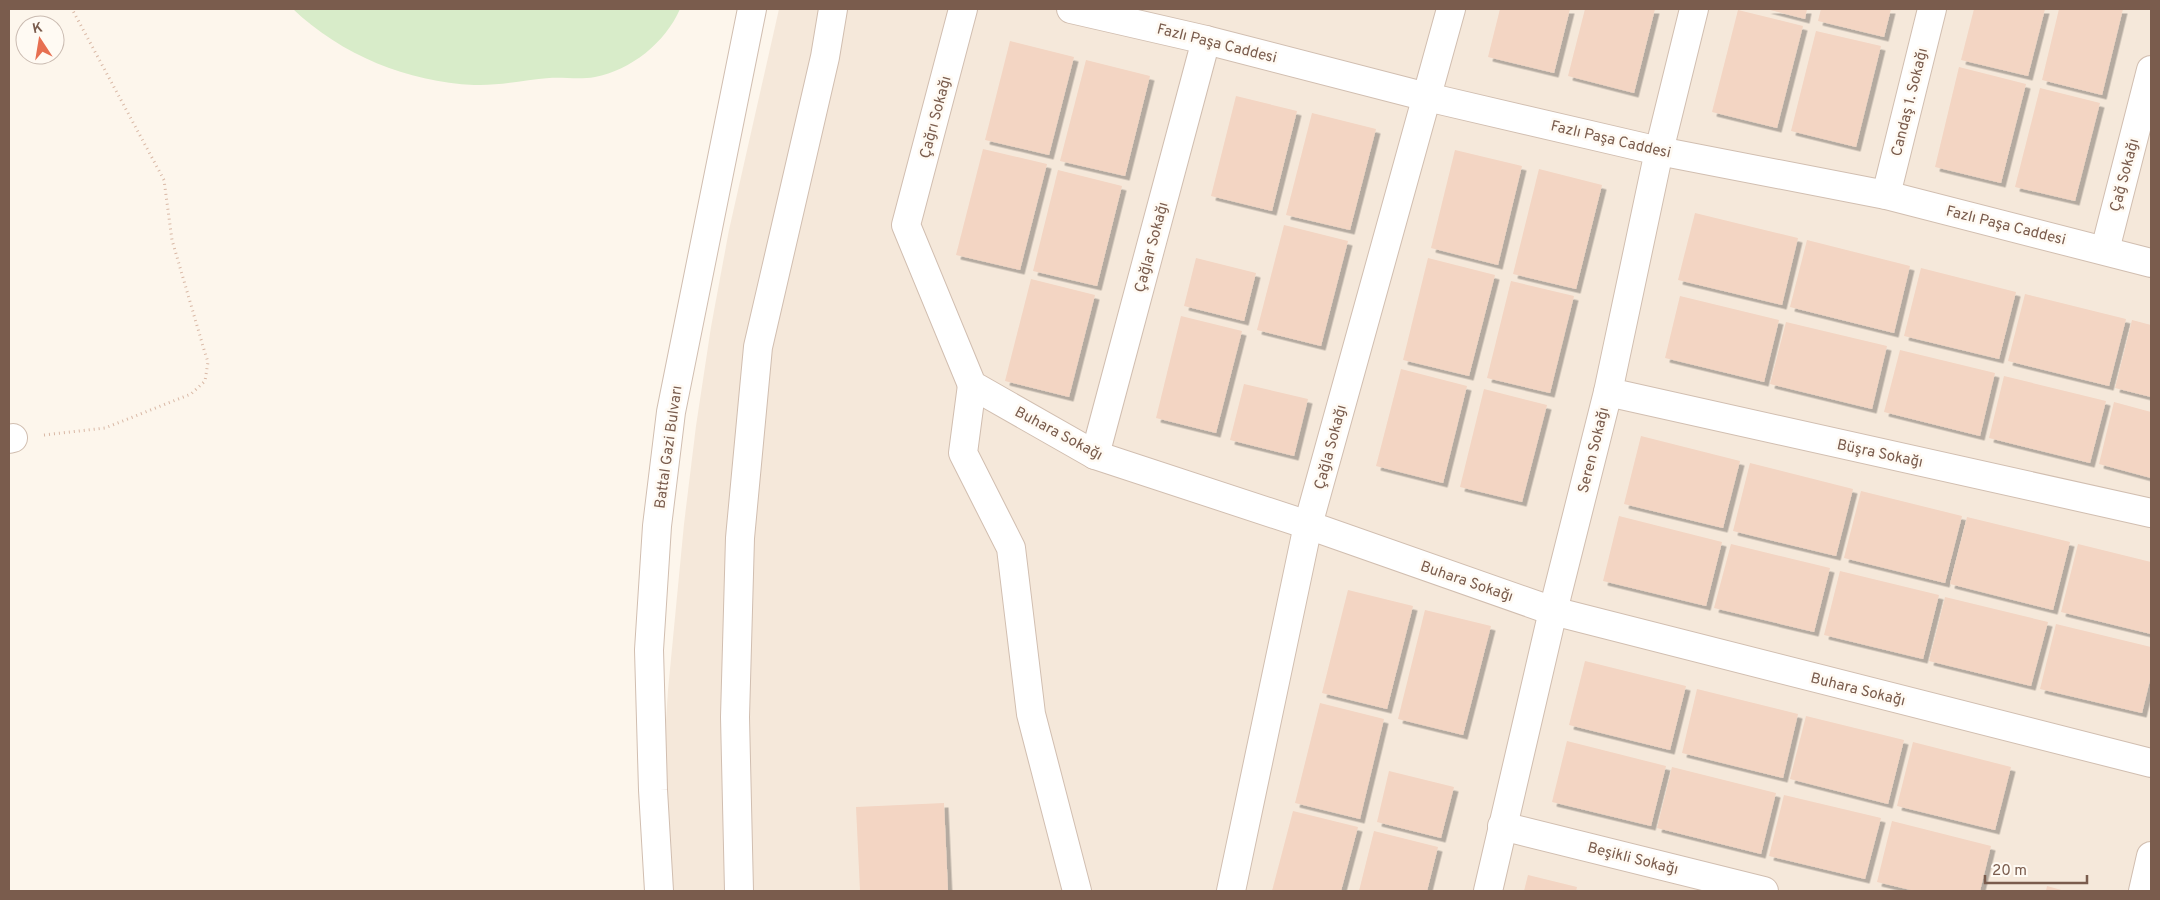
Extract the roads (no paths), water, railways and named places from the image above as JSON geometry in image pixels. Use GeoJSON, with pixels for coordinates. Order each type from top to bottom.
{"type":"FeatureCollection","features":[{"type":"Feature","properties":{"kind":"street","name":"Battal Gazi Bulvarı"},"geometry":{"type":"LineString","coordinates":[[659,891],[653,790],[649,650],[657,526],[671,412],[752,9]]}},
{"type":"Feature","properties":{"kind":"street"},"geometry":{"type":"LineString","coordinates":[[740,891],[735,717],[740,538],[758,347],[825,57],[833,9]]}},
{"type":"Feature","properties":{"kind":"street","name":"Çağrı Sokağı"},"geometry":{"type":"LineString","coordinates":[[963,9],[906,225],[972,385]]}},
{"type":"Feature","properties":{"kind":"street","name":"Fazlı Paşa Caddesi"},"geometry":{"type":"LineString","coordinates":[[1071,9],[1206,40],[1427,97],[1659,150],[1886,195],[2151,263]]}},
{"type":"Feature","properties":{"kind":"street","name":"Çağla Sokağı"},"geometry":{"type":"LineString","coordinates":[[1231,891],[1308,525],[1450,9]]}},
{"type":"Feature","properties":{"kind":"street","name":"Seren Sokağı"},"geometry":{"type":"LineString","coordinates":[[1488,891],[1553,611],[1608,392],[1659,150],[1694,9]]}},
{"type":"Feature","properties":{"kind":"street","name":"Candaş 1. Sokağı"},"geometry":{"type":"LineString","coordinates":[[1886,195],[1932,9]]}},
{"type":"Feature","properties":{"kind":"street","name":"Çağlar Sokağı"},"geometry":{"type":"LineString","coordinates":[[1095,455],[1206,40]]}},
{"type":"Feature","properties":{"kind":"street","name":"Çağ Sokağı"},"geometry":{"type":"LineString","coordinates":[[2105,250],[2151,70]]}},
{"type":"Feature","properties":{"kind":"street"},"geometry":{"type":"LineString","coordinates":[[972,385],[963,453],[1011,548],[1031,714],[1077,891]]}},
{"type":"Feature","properties":{"kind":"street","name":"Buhara Sokağı"},"geometry":{"type":"LineString","coordinates":[[972,385],[1095,455],[1308,525],[1553,611],[2151,763]]}},
{"type":"Feature","properties":{"kind":"street","name":"Büşra Sokağı"},"geometry":{"type":"LineString","coordinates":[[1608,392],[2151,513]]}},
{"type":"Feature","properties":{"kind":"street","name":"Beşikli Sokağı"},"geometry":{"type":"LineString","coordinates":[[1502,826],[1764,891]]}},
{"type":"Feature","properties":{"kind":"street"},"geometry":{"type":"LineString","coordinates":[[2144,891],[2151,856]]}}]}
